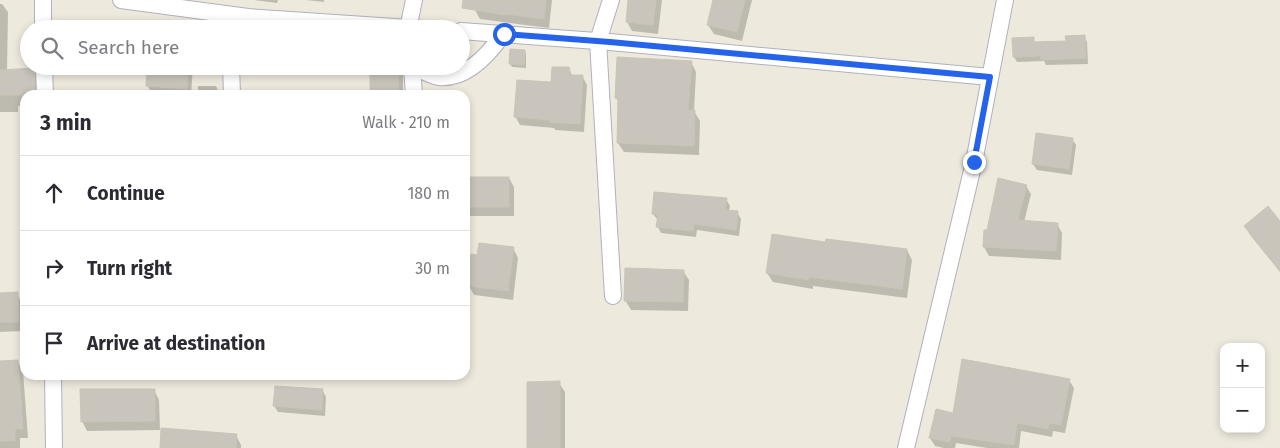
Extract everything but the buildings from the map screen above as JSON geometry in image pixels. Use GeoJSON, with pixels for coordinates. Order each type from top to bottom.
{"type":"FeatureCollection","features":[{"type":"Feature","properties":{"kind":"street"},"geometry":{"type":"LineString","coordinates":[[43,0],[43,20]]}},
{"type":"Feature","properties":{"kind":"street"},"geometry":{"type":"LineString","coordinates":[[121,0],[212,6],[227,20]]}},
{"type":"Feature","properties":{"kind":"street"},"geometry":{"type":"LineString","coordinates":[[413,20],[414,0]]}},
{"type":"Feature","properties":{"kind":"street"},"geometry":{"type":"LineString","coordinates":[[611,0],[598,41],[613,296]]}},
{"type":"Feature","properties":{"kind":"street"},"geometry":{"type":"LineString","coordinates":[[906,448],[974,162],[1005,0]]}},
{"type":"Feature","properties":{"kind":"street"},"geometry":{"type":"LineString","coordinates":[[470,32],[598,41],[990,77]]}},
{"type":"Feature","properties":{"kind":"street"},"geometry":{"type":"LineString","coordinates":[[470,67],[476,64],[504,34]]}},
{"type":"Feature","properties":{"kind":"street"},"geometry":{"type":"LineString","coordinates":[[44,75],[45,90]]}},
{"type":"Feature","properties":{"kind":"street"},"geometry":{"type":"LineString","coordinates":[[231,75],[232,90]]}},
{"type":"Feature","properties":{"kind":"street"},"geometry":{"type":"LineString","coordinates":[[413,75],[414,90]]}},
{"type":"Feature","properties":{"kind":"street"},"geometry":{"type":"LineString","coordinates":[[434,75],[439,77],[456,75]]}},
{"type":"Feature","properties":{"kind":"street"},"geometry":{"type":"LineString","coordinates":[[52,380],[54,448]]}},
{"type":"Feature","properties":{"kind":"route"},"geometry":{"type":"LineString","coordinates":[[504,34],[990,77],[974,162]]}}]}
